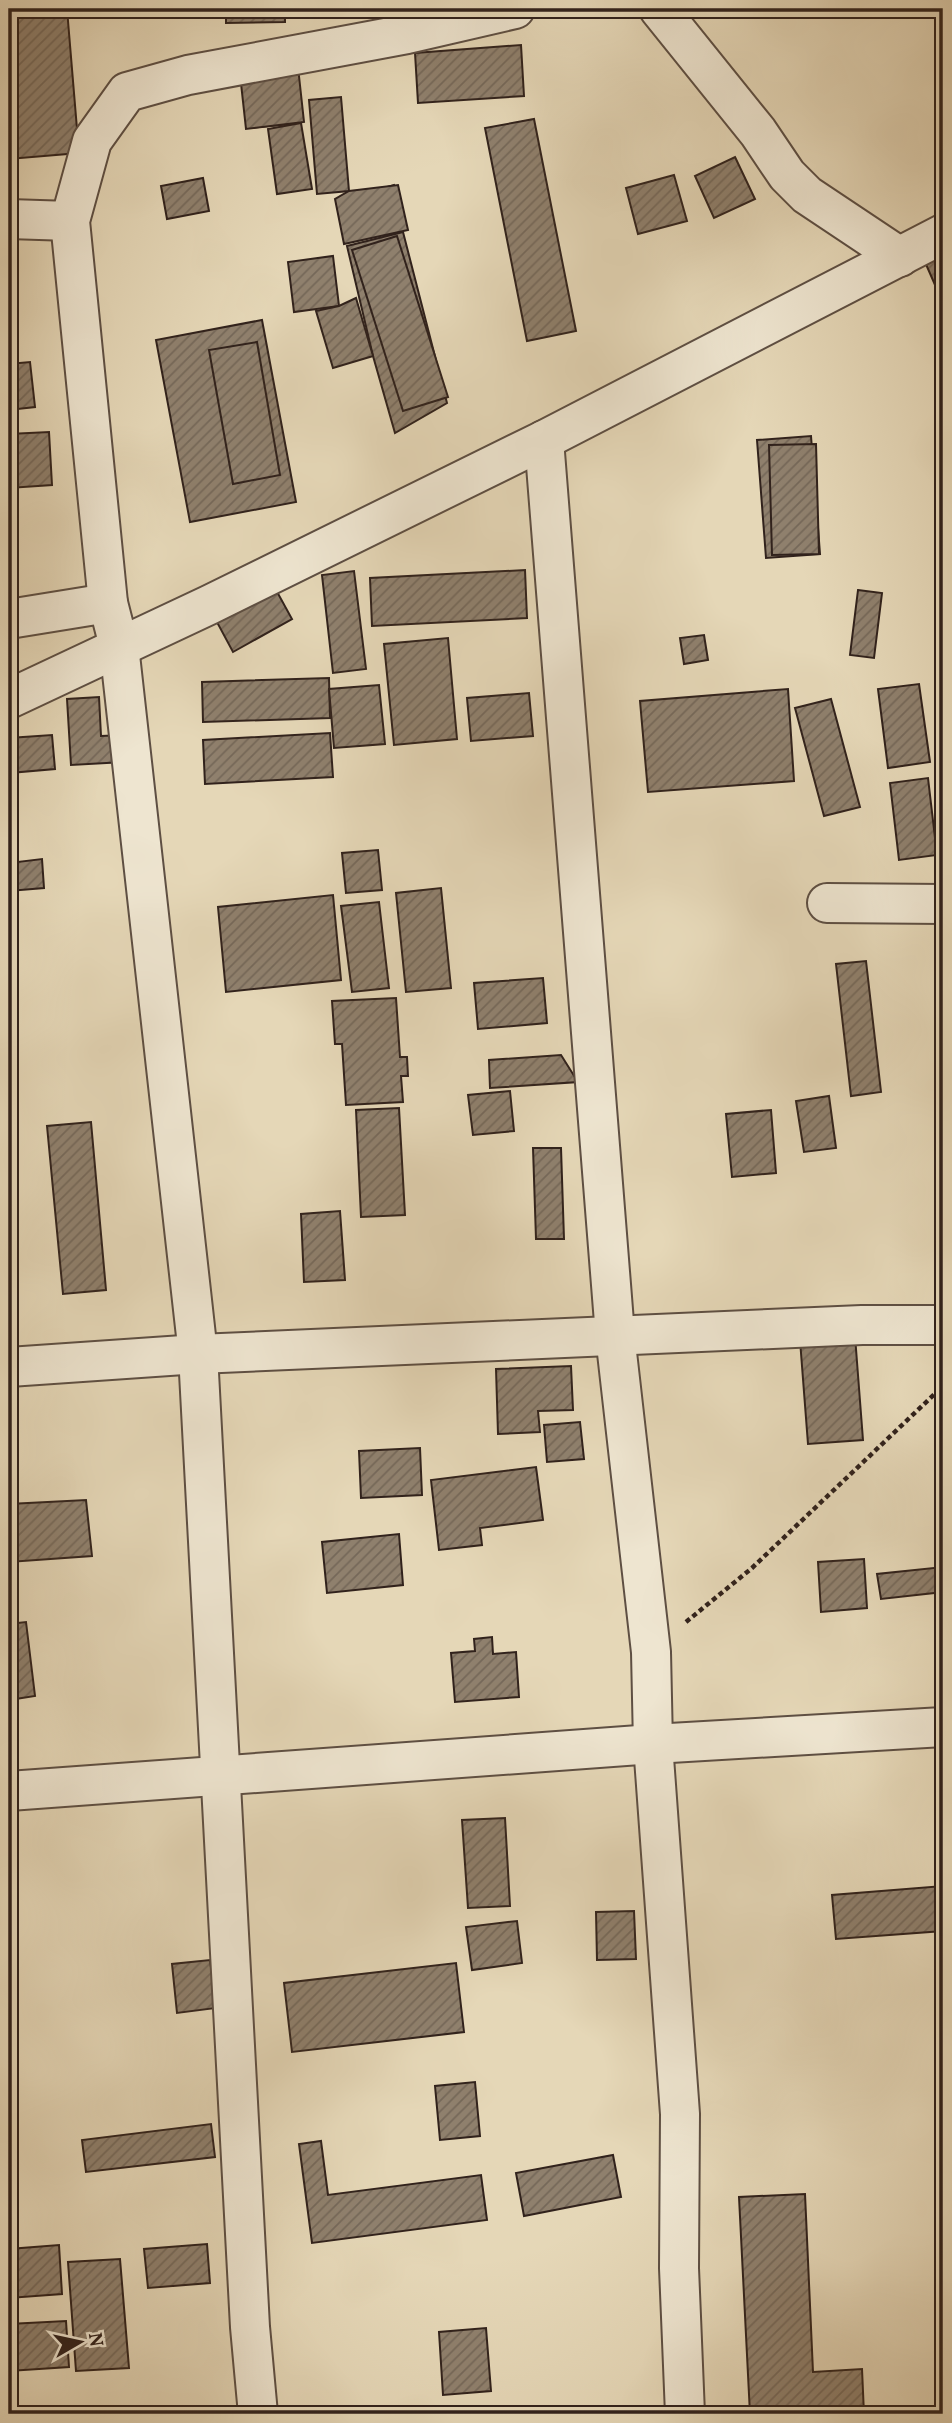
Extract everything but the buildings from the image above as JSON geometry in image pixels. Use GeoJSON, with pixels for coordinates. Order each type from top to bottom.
{"type":"FeatureCollection","features":[{"type":"Feature","properties":{"kind":"street"},"geometry":{"type":"LineString","coordinates":[[258,2414],[250,2327],[198,1354],[119,646],[108,603],[70,221],[92,141],[127,92],[188,75],[407,34],[515,9]]}},
{"type":"Feature","properties":{"kind":"street"},"geometry":{"type":"LineString","coordinates":[[659,9],[758,132],[787,175],[807,195],[900,257]]}},
{"type":"Feature","properties":{"kind":"street"},"geometry":{"type":"LineString","coordinates":[[9,219],[70,221]]}},
{"type":"Feature","properties":{"kind":"street"},"geometry":{"type":"LineString","coordinates":[[9,699],[209,605],[544,440],[943,234]]}},
{"type":"Feature","properties":{"kind":"street"},"geometry":{"type":"LineString","coordinates":[[544,440],[615,1335],[650,1652],[653,1744],[680,2114],[679,2268],[685,2414]]}},
{"type":"Feature","properties":{"kind":"street"},"geometry":{"type":"LineString","coordinates":[[9,619],[108,603]]}},
{"type":"Feature","properties":{"kind":"street"},"geometry":{"type":"LineString","coordinates":[[827,903],[943,904]]}},
{"type":"Feature","properties":{"kind":"street"},"geometry":{"type":"LineString","coordinates":[[9,1367],[198,1354],[615,1335],[862,1325],[943,1325]]}},
{"type":"Feature","properties":{"kind":"street"},"geometry":{"type":"LineString","coordinates":[[9,1791],[653,1744],[943,1727]]}},
{"type":"Feature","properties":{"kind":"path"},"geometry":{"type":"LineString","coordinates":[[650,1652],[752,1568],[943,1386]]}}]}
